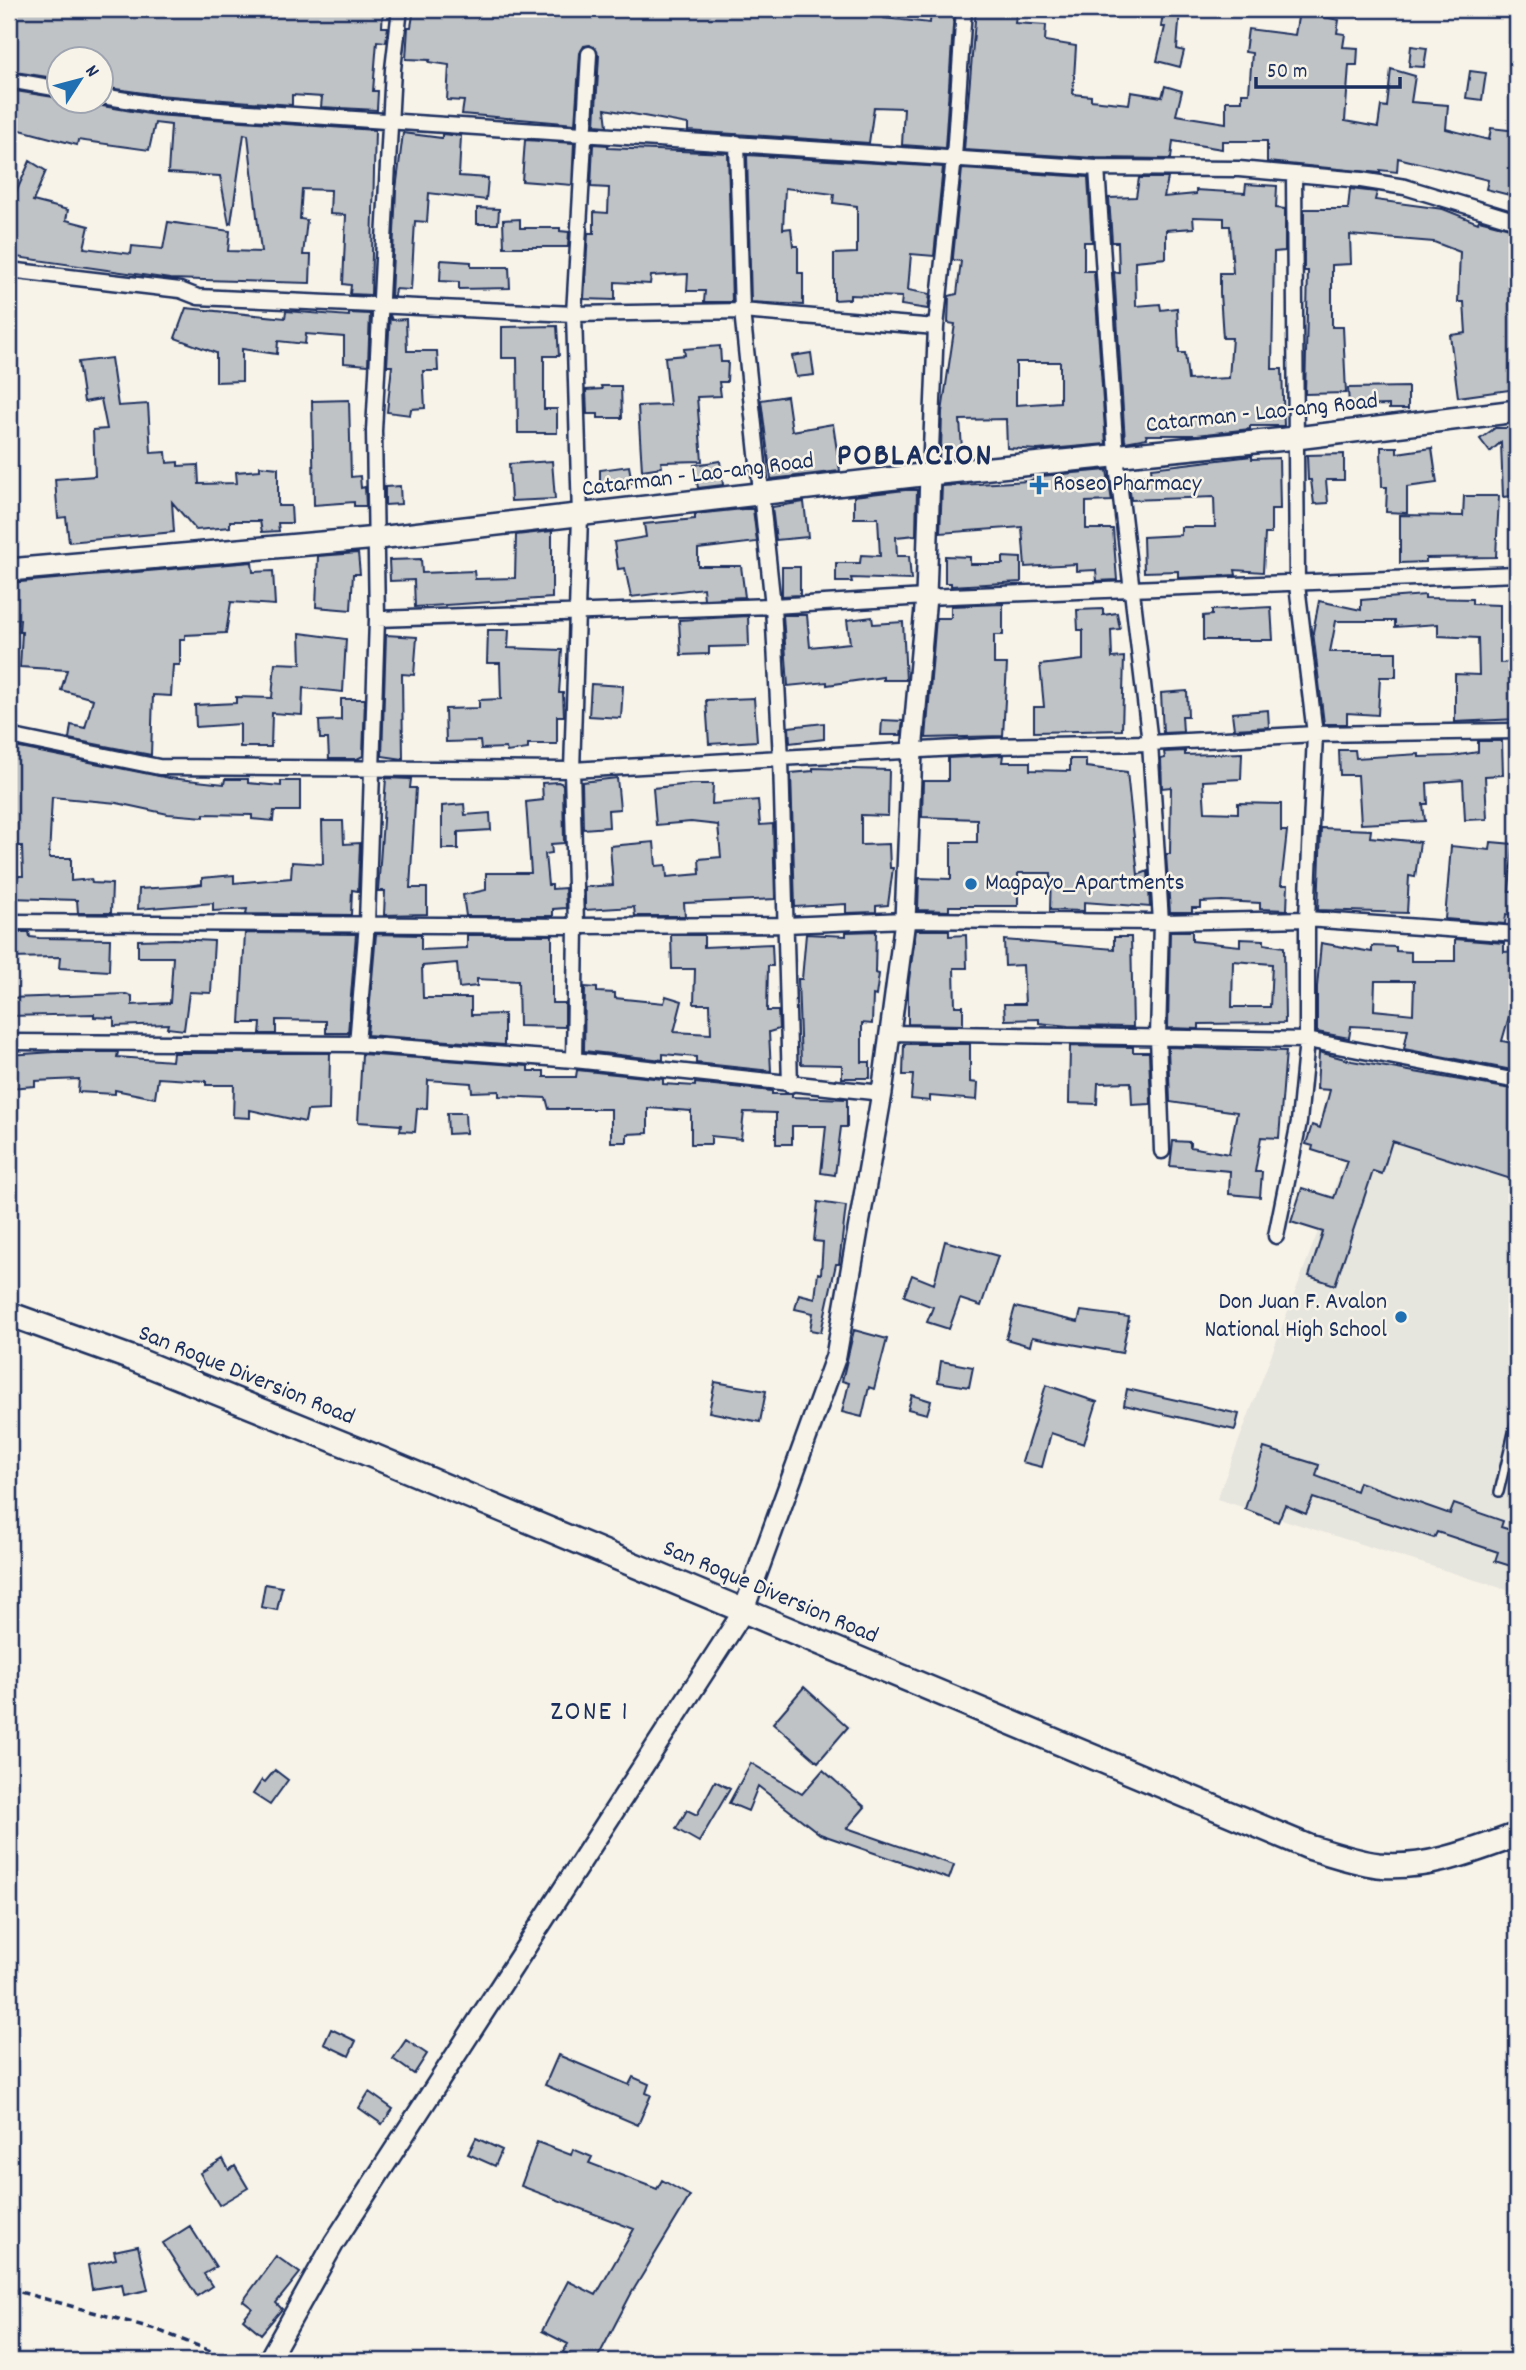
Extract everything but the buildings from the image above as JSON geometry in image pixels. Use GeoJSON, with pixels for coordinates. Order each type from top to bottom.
{"type":"FeatureCollection","features":[{"type":"Feature","properties":{"kind":"main road","name":"Catarman - Lao-ang Road"},"geometry":{"type":"LineString","coordinates":[[9,570],[378,538],[930,474],[1296,438],[1517,411]]}},
{"type":"Feature","properties":{"kind":"main road","name":"San Roque Diversion Road"},"geometry":{"type":"LineString","coordinates":[[9,1314],[134,1359],[650,1570],[743,1612],[1298,1843],[1351,1860],[1379,1865],[1428,1863],[1517,1835]]}},
{"type":"Feature","properties":{"kind":"street"},"geometry":{"type":"LineString","coordinates":[[356,1044],[367,923],[377,619],[378,538],[374,431],[390,121],[400,9]]}},
{"type":"Feature","properties":{"kind":"street"},"geometry":{"type":"LineString","coordinates":[[268,2361],[334,2243],[743,1612],[836,1356],[882,1093],[905,920],[912,752],[926,597],[936,327],[954,157],[964,9]]}},
{"type":"Feature","properties":{"kind":"street"},"geometry":{"type":"LineString","coordinates":[[573,1060],[576,926],[572,770],[580,516],[574,314],[589,54]]}},
{"type":"Feature","properties":{"kind":"street"},"geometry":{"type":"LineString","coordinates":[[9,80],[46,87]]}},
{"type":"Feature","properties":{"kind":"street"},"geometry":{"type":"LineString","coordinates":[[116,98],[156,105],[1097,168],[1240,169],[1405,187],[1517,222]]}},
{"type":"Feature","properties":{"kind":"street"},"geometry":{"type":"LineString","coordinates":[[737,144],[742,311],[773,606],[781,759],[790,1085]]}},
{"type":"Feature","properties":{"kind":"street"},"geometry":{"type":"LineString","coordinates":[[1097,168],[1116,456],[1150,743],[1161,922],[1158,1037],[1162,1151]]}},
{"type":"Feature","properties":{"kind":"street"},"geometry":{"type":"LineString","coordinates":[[1276,1236],[1299,1122],[1307,1040],[1307,919],[1315,734],[1297,585],[1294,174]]}},
{"type":"Feature","properties":{"kind":"street"},"geometry":{"type":"LineString","coordinates":[[9,270],[180,290],[198,297],[574,314],[742,311],[936,327]]}},
{"type":"Feature","properties":{"kind":"street"},"geometry":{"type":"LineString","coordinates":[[377,619],[579,610],[773,606],[1133,588],[1297,585],[1517,574]]}},
{"type":"Feature","properties":{"kind":"street"},"geometry":{"type":"LineString","coordinates":[[9,736],[159,766],[572,770],[991,746],[1150,743],[1315,734],[1517,731]]}},
{"type":"Feature","properties":{"kind":"street"},"geometry":{"type":"LineString","coordinates":[[9,922],[576,926],[785,925],[905,920],[1161,922],[1307,919],[1517,934]]}},
{"type":"Feature","properties":{"kind":"street"},"geometry":{"type":"LineString","coordinates":[[890,1033],[1034,1038],[1307,1040],[1517,1081]]}},
{"type":"Feature","properties":{"kind":"street"},"geometry":{"type":"LineString","coordinates":[[9,1042],[356,1044],[573,1060],[882,1093]]}},
{"type":"Feature","properties":{"kind":"lane"},"geometry":{"type":"LineString","coordinates":[[1499,1492],[1517,1416]]}},
{"type":"Feature","properties":{"kind":"path"},"geometry":{"type":"LineString","coordinates":[[9,2288],[155,2329],[236,2361]]}},
{"type":"Feature","properties":{"kind":"shaded area","name":"Don Juan F. Avalon National High School"},"geometry":{"type":"Polygon","coordinates":[[[1368,1099],[1416,1103],[1517,1134],[1517,1593],[1217,1499],[1368,1099]]]}},
{"type":"Feature","properties":{"kind":"place","name":"Roseo Pharmacy"},"geometry":{"type":"Point","coordinates":[1039,485]}},
{"type":"Feature","properties":{"kind":"place","name":"Magpayo_Apartments"},"geometry":{"type":"Point","coordinates":[971,884]}},
{"type":"Feature","properties":{"kind":"place","name":"Don Juan F. Avalon National High School"},"geometry":{"type":"Point","coordinates":[1401,1317]}},
{"type":"Feature","properties":{"kind":"district","name":"POBLACION"},"geometry":{"type":"Point","coordinates":[915,458]}},
{"type":"Feature","properties":{"kind":"district","name":"ZONE 1"},"geometry":{"type":"Point","coordinates":[590,1714]}}]}
